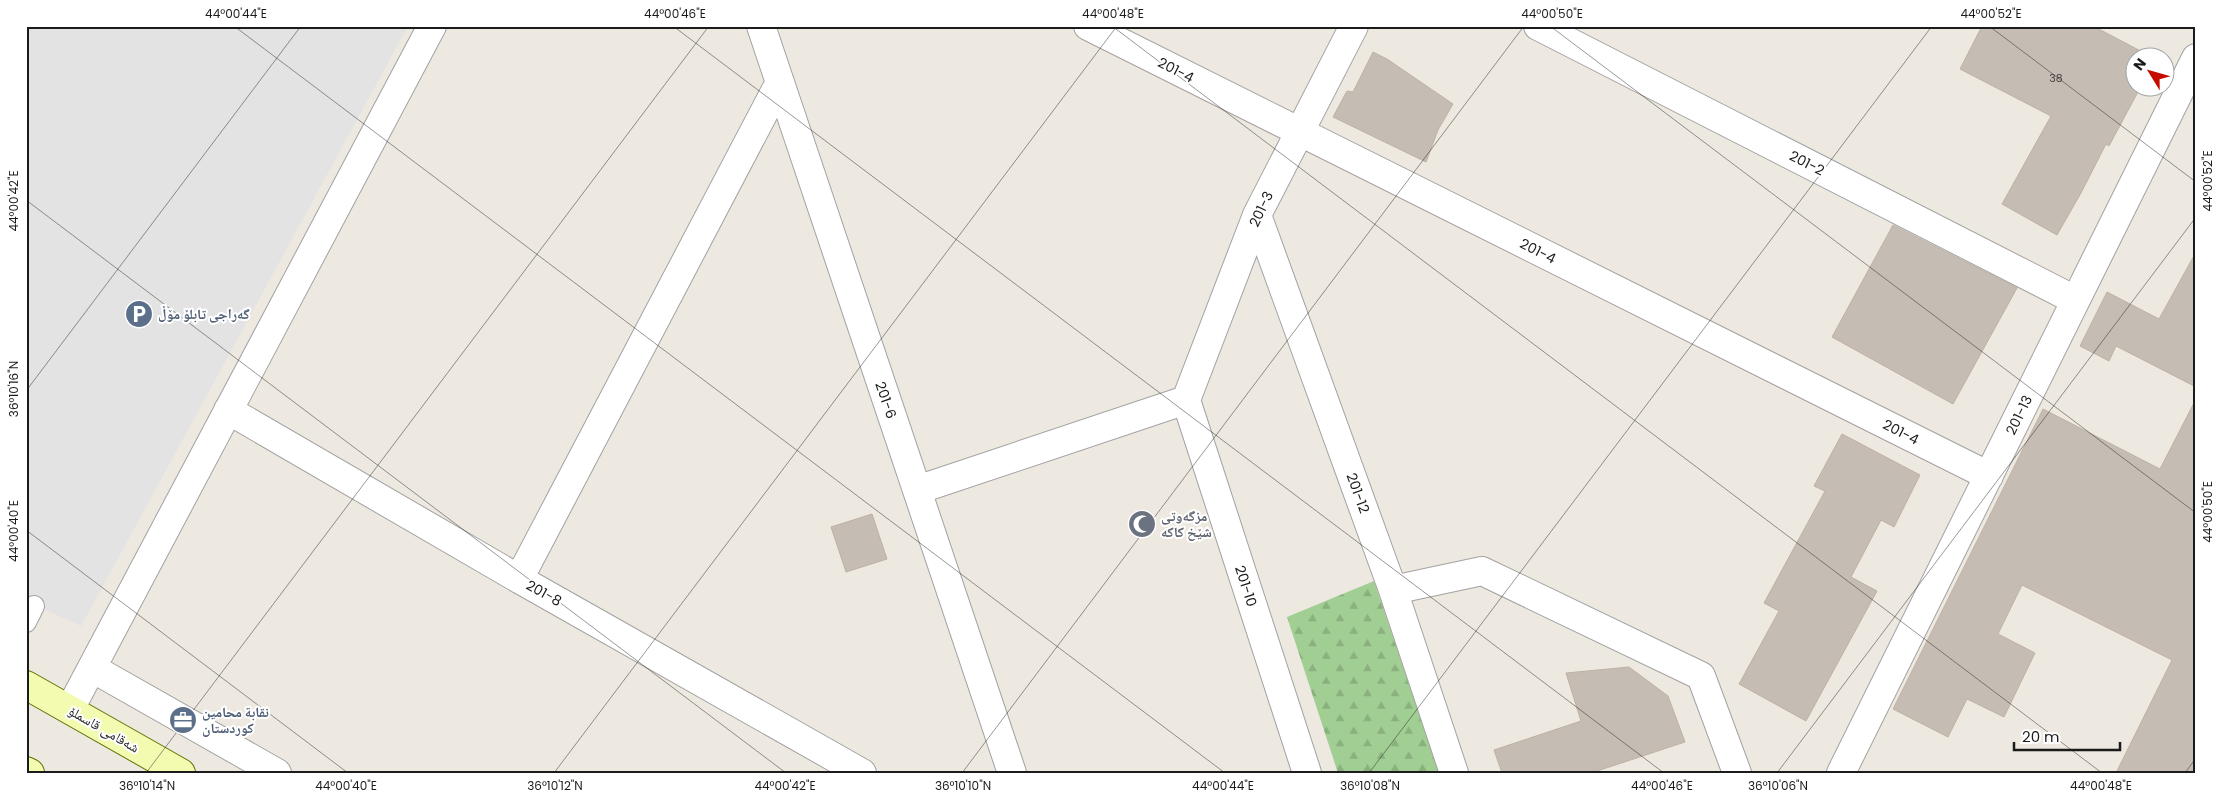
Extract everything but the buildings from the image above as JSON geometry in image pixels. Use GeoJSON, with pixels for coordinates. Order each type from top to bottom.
{"type":"FeatureCollection","features":[{"type":"Feature","properties":{"kind":"main road","name":"شەقامی قاسملۆ"},"geometry":{"type":"LineString","coordinates":[[26,685],[182,773]]}},
{"type":"Feature","properties":{"kind":"main road"},"geometry":{"type":"LineString","coordinates":[[26,771],[30,773]]}},
{"type":"Feature","properties":{"kind":"street"},"geometry":{"type":"LineString","coordinates":[[70,709],[432,26]]}},
{"type":"Feature","properties":{"kind":"street","name":"201-6"},"geometry":{"type":"LineString","coordinates":[[761,26],[1012,773]]}},
{"type":"Feature","properties":{"kind":"street","name":"201-4"},"geometry":{"type":"LineString","coordinates":[[1088,26],[1988,476]]}},
{"type":"Feature","properties":{"kind":"street","name":"201-3"},"geometry":{"type":"LineString","coordinates":[[1186,400],[1257,215],[1354,26]]}},
{"type":"Feature","properties":{"kind":"street","name":"201-2"},"geometry":{"type":"LineString","coordinates":[[1538,26],[2075,300]]}},
{"type":"Feature","properties":{"kind":"street","name":"201-13"},"geometry":{"type":"LineString","coordinates":[[1841,773],[2196,58]]}},
{"type":"Feature","properties":{"kind":"street"},"geometry":{"type":"LineString","coordinates":[[519,579],[780,82]]}},
{"type":"Feature","properties":{"kind":"street","name":"201-12"},"geometry":{"type":"LineString","coordinates":[[1257,215],[1394,590],[1454,773]]}},
{"type":"Feature","properties":{"kind":"street"},"geometry":{"type":"LineString","coordinates":[[917,490],[1186,400]]}},
{"type":"Feature","properties":{"kind":"street","name":"201-10"},"geometry":{"type":"LineString","coordinates":[[1186,400],[1306,773]]}},
{"type":"Feature","properties":{"kind":"street","name":"201-8"},"geometry":{"type":"LineString","coordinates":[[228,410],[519,579],[862,773]]}},
{"type":"Feature","properties":{"kind":"street"},"geometry":{"type":"LineString","coordinates":[[1394,590],[1482,572],[1701,676],[1738,773]]}},
{"type":"Feature","properties":{"kind":"street"},"geometry":{"type":"LineString","coordinates":[[92,668],[277,773]]}},
{"type":"Feature","properties":{"kind":"green space"},"geometry":{"type":"Polygon","coordinates":[[[1374,581],[1439,773],[1338,773],[1287,617],[1374,581]]]}},
{"type":"Feature","properties":{"kind":"shaded area","name":"گەراجی تابلۆ مۆڵ"},"geometry":{"type":"Polygon","coordinates":[[[26,26],[408,26],[81,626],[26,601],[26,26]]]}},
{"type":"Feature","properties":{"kind":"place","name":"گەراجی تابلۆ مۆڵ"},"geometry":{"type":"Point","coordinates":[139,314]}},
{"type":"Feature","properties":{"kind":"place","name":"مزگه‌وتی شێخ كاكه"},"geometry":{"type":"Point","coordinates":[1142,524]}},
{"type":"Feature","properties":{"kind":"place","name":"نقابة محامين كوردستان"},"geometry":{"type":"Point","coordinates":[183,720]}}]}
